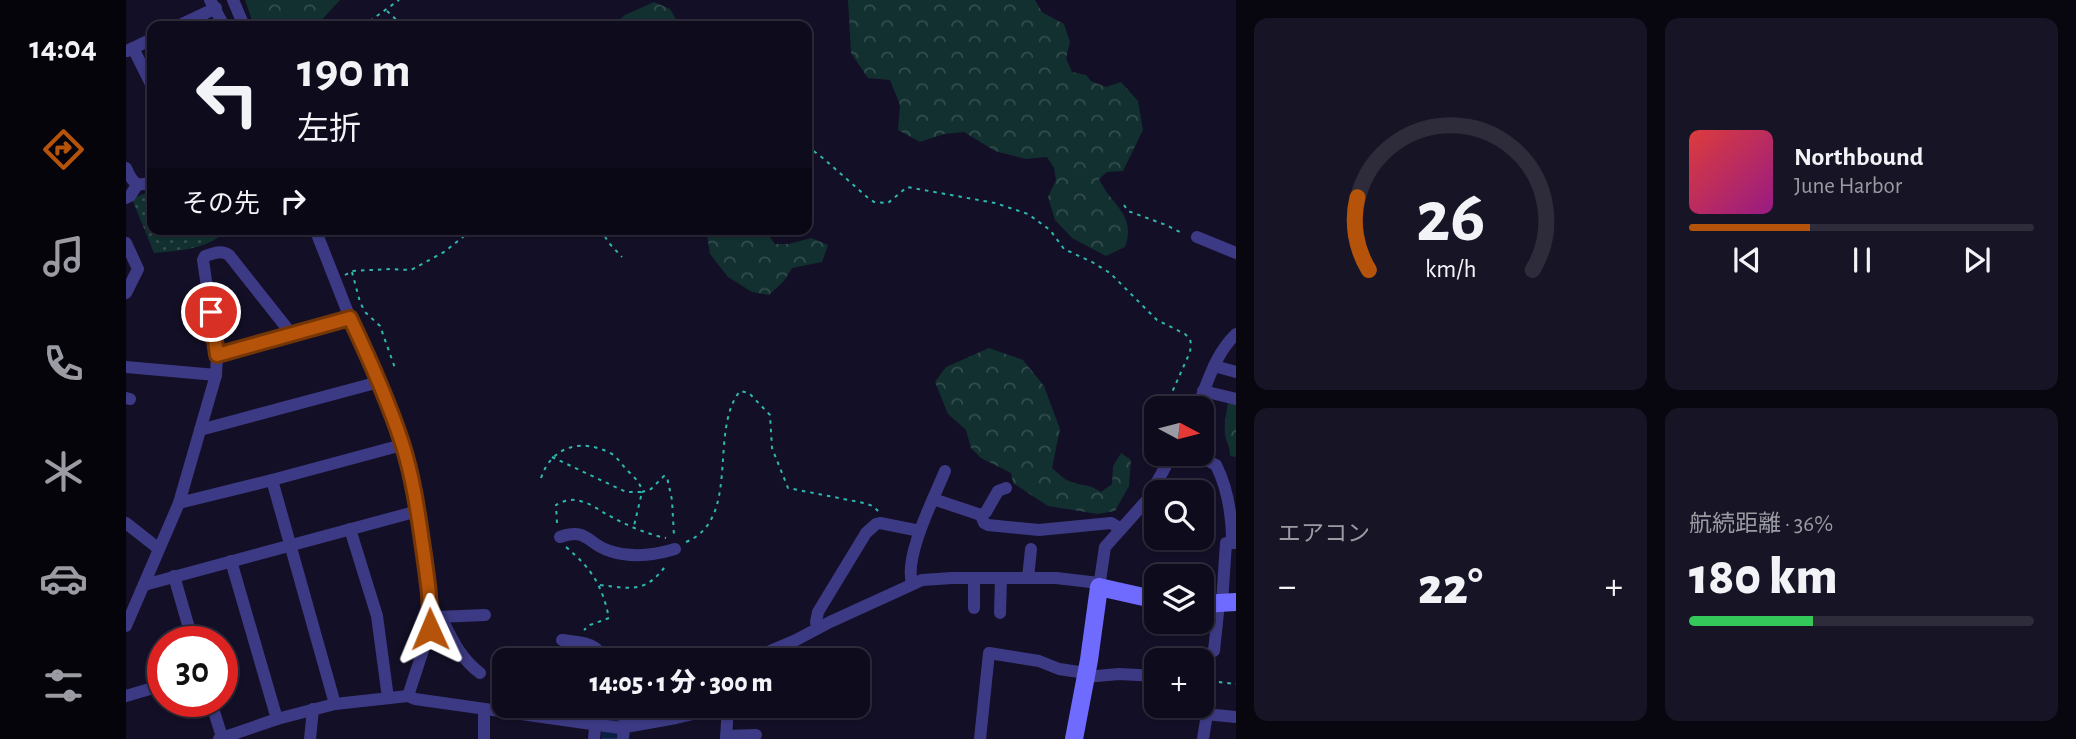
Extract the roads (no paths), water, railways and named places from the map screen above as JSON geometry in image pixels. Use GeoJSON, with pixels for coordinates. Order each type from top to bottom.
{"type":"FeatureCollection","features":[{"type":"Feature","properties":{"kind":"main road"},"geometry":{"type":"LineString","coordinates":[[1074,739],[1099,585],[1144,597]]}},
{"type":"Feature","properties":{"kind":"street"},"geometry":{"type":"LineString","coordinates":[[233,0],[242,21]]}},
{"type":"Feature","properties":{"kind":"street"},"geometry":{"type":"LineString","coordinates":[[186,21],[213,4],[222,21]]}},
{"type":"Feature","properties":{"kind":"street"},"geometry":{"type":"LineString","coordinates":[[147,41],[130,49],[147,78]]}},
{"type":"Feature","properties":{"kind":"street"},"geometry":{"type":"LineString","coordinates":[[126,168],[137,185],[147,184]]}},
{"type":"Feature","properties":{"kind":"street"},"geometry":{"type":"LineString","coordinates":[[126,198],[137,185]]}},
{"type":"Feature","properties":{"kind":"street"},"geometry":{"type":"LineString","coordinates":[[317,235],[379,382],[402,445],[418,511],[431,604],[460,655],[480,673]]}},
{"type":"Feature","properties":{"kind":"street"},"geometry":{"type":"LineString","coordinates":[[1197,237],[1236,253]]}},
{"type":"Feature","properties":{"kind":"street"},"geometry":{"type":"LineString","coordinates":[[126,243],[138,269],[126,293]]}},
{"type":"Feature","properties":{"kind":"street"},"geometry":{"type":"LineString","coordinates":[[126,626],[179,503],[216,375],[217,355],[203,261],[205,256],[219,252],[229,255],[286,327],[289,335]]}},
{"type":"Feature","properties":{"kind":"street"},"geometry":{"type":"LineString","coordinates":[[217,355],[350,318]]}},
{"type":"Feature","properties":{"kind":"street"},"geometry":{"type":"LineString","coordinates":[[1201,396],[1214,366],[1236,334]]}},
{"type":"Feature","properties":{"kind":"street"},"geometry":{"type":"LineString","coordinates":[[1214,366],[1236,372]]}},
{"type":"Feature","properties":{"kind":"street"},"geometry":{"type":"LineString","coordinates":[[126,367],[216,375]]}},
{"type":"Feature","properties":{"kind":"street"},"geometry":{"type":"LineString","coordinates":[[200,430],[379,382]]}},
{"type":"Feature","properties":{"kind":"street"},"geometry":{"type":"LineString","coordinates":[[1203,391],[1236,400]]}},
{"type":"Feature","properties":{"kind":"street"},"geometry":{"type":"LineString","coordinates":[[179,503],[402,445]]}},
{"type":"Feature","properties":{"kind":"street"},"geometry":{"type":"LineString","coordinates":[[1214,464],[1228,496],[1234,543],[1226,543],[1214,651]]}},
{"type":"Feature","properties":{"kind":"street"},"geometry":{"type":"LineString","coordinates":[[777,648],[912,583],[936,578],[1077,580],[1099,585],[1105,547],[1147,500],[1166,466]]}},
{"type":"Feature","properties":{"kind":"street"},"geometry":{"type":"LineString","coordinates":[[912,583],[909,573],[920,531],[945,471]]}},
{"type":"Feature","properties":{"kind":"street"},"geometry":{"type":"LineString","coordinates":[[271,480],[335,704]]}},
{"type":"Feature","properties":{"kind":"street"},"geometry":{"type":"LineString","coordinates":[[981,515],[986,512],[998,491],[1006,488]]}},
{"type":"Feature","properties":{"kind":"street"},"geometry":{"type":"LineString","coordinates":[[933,499],[981,515],[988,525],[1039,530],[1111,523],[1121,529]]}},
{"type":"Feature","properties":{"kind":"street"},"geometry":{"type":"LineString","coordinates":[[144,585],[418,511]]}},
{"type":"Feature","properties":{"kind":"street"},"geometry":{"type":"LineString","coordinates":[[126,523],[159,549]]}},
{"type":"Feature","properties":{"kind":"street"},"geometry":{"type":"LineString","coordinates":[[818,628],[818,612],[866,533],[880,523],[920,531]]}},
{"type":"Feature","properties":{"kind":"street"},"geometry":{"type":"LineString","coordinates":[[350,529],[377,616],[388,698]]}},
{"type":"Feature","properties":{"kind":"street"},"geometry":{"type":"LineString","coordinates":[[560,537],[576,534],[609,551],[628,554],[653,554],[676,546]]}},
{"type":"Feature","properties":{"kind":"street"},"geometry":{"type":"LineString","coordinates":[[1028,578],[1031,549]]}},
{"type":"Feature","properties":{"kind":"street"},"geometry":{"type":"LineString","coordinates":[[231,561],[277,719]]}},
{"type":"Feature","properties":{"kind":"street"},"geometry":{"type":"LineString","coordinates":[[174,576],[188,626]]}},
{"type":"Feature","properties":{"kind":"street"},"geometry":{"type":"LineString","coordinates":[[974,578],[974,608]]}},
{"type":"Feature","properties":{"kind":"street"},"geometry":{"type":"LineString","coordinates":[[1000,613],[1001,578]]}},
{"type":"Feature","properties":{"kind":"street"},"geometry":{"type":"LineString","coordinates":[[436,617],[485,615]]}},
{"type":"Feature","properties":{"kind":"street"},"geometry":{"type":"LineString","coordinates":[[408,696],[436,617]]}},
{"type":"Feature","properties":{"kind":"street"},"geometry":{"type":"LineString","coordinates":[[562,640],[595,648]]}},
{"type":"Feature","properties":{"kind":"street"},"geometry":{"type":"LineString","coordinates":[[980,739],[989,653],[1039,661],[1086,675],[1144,675]]}},
{"type":"Feature","properties":{"kind":"street"},"geometry":{"type":"LineString","coordinates":[[126,696],[147,690]]}},
{"type":"Feature","properties":{"kind":"street"},"geometry":{"type":"LineString","coordinates":[[215,717],[220,738],[335,704],[408,696],[596,730],[622,731],[676,718]]}},
{"type":"Feature","properties":{"kind":"street"},"geometry":{"type":"LineString","coordinates":[[310,739],[313,709]]}},
{"type":"Feature","properties":{"kind":"street"},"geometry":{"type":"LineString","coordinates":[[484,709],[484,739]]}},
{"type":"Feature","properties":{"kind":"street"},"geometry":{"type":"LineString","coordinates":[[1203,739],[1201,713],[1236,717]]}},
{"type":"Feature","properties":{"kind":"street"},"geometry":{"type":"LineString","coordinates":[[727,718],[726,738],[756,734]]}},
{"type":"Feature","properties":{"kind":"water"},"geometry":{"type":"Polygon","coordinates":[[[603,718],[620,718],[618,739],[601,739],[603,718]]]}}]}
